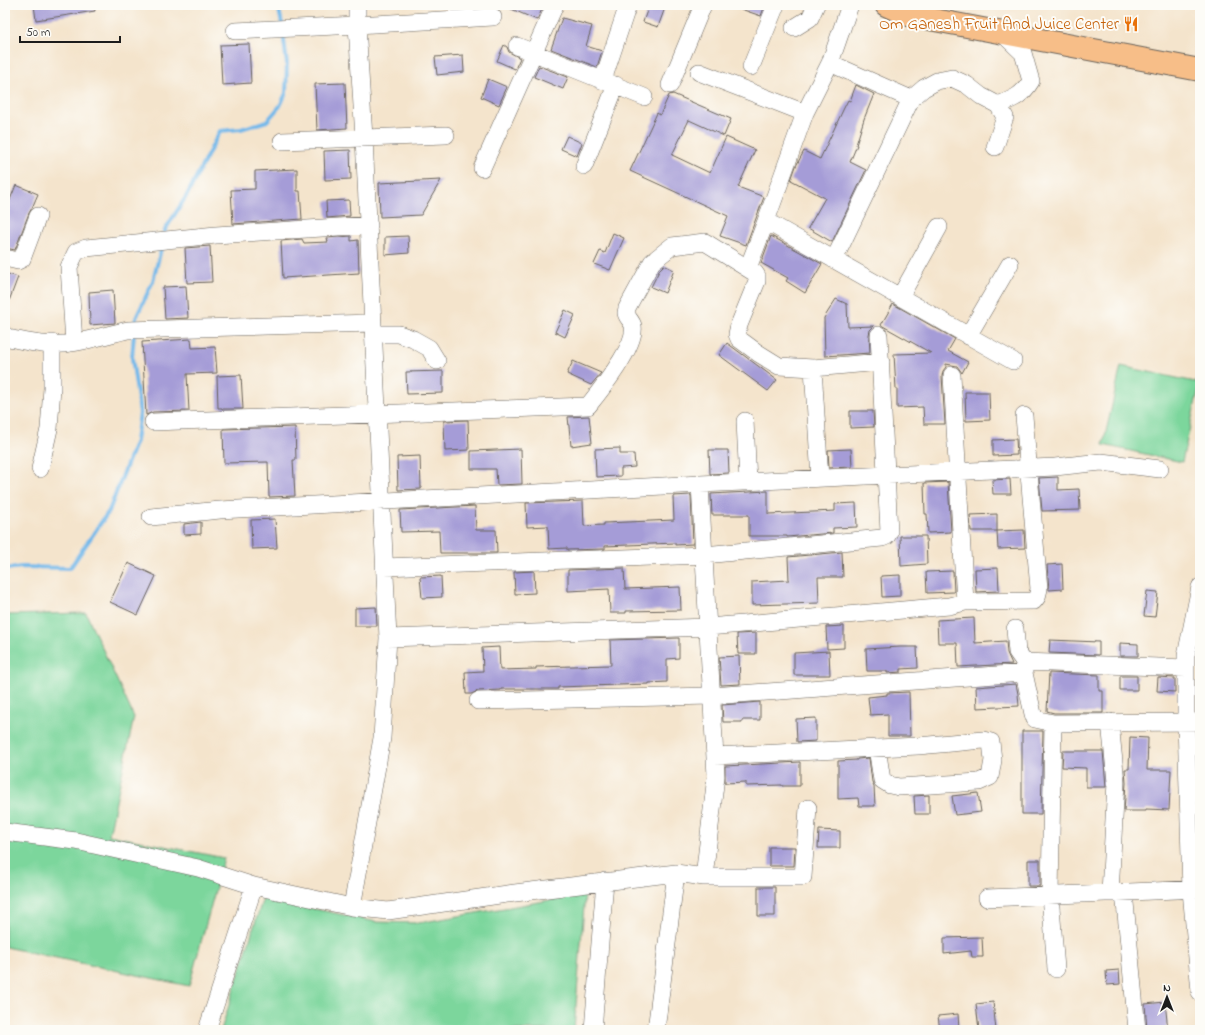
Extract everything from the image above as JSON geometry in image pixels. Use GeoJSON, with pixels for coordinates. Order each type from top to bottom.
{"type":"FeatureCollection","features":[{"type":"Feature","properties":{"kind":"main road"},"geometry":{"type":"LineString","coordinates":[[886,5],[908,15],[1200,70]]}},
{"type":"Feature","properties":{"kind":"main road"},"geometry":{"type":"LineString","coordinates":[[931,5],[1200,56]]}},
{"type":"Feature","properties":{"kind":"street"},"geometry":{"type":"LineString","coordinates":[[352,907],[382,738],[388,638],[357,5]]}},
{"type":"Feature","properties":{"kind":"street"},"geometry":{"type":"LineString","coordinates":[[482,168],[555,5]]}},
{"type":"Feature","properties":{"kind":"street"},"geometry":{"type":"LineString","coordinates":[[584,166],[609,83],[628,5]]}},
{"type":"Feature","properties":{"kind":"street"},"geometry":{"type":"LineString","coordinates":[[670,85],[703,5]]}},
{"type":"Feature","properties":{"kind":"street"},"geometry":{"type":"LineString","coordinates":[[751,67],[776,5]]}},
{"type":"Feature","properties":{"kind":"street"},"geometry":{"type":"LineString","coordinates":[[794,28],[810,18],[816,5]]}},
{"type":"Feature","properties":{"kind":"street"},"geometry":{"type":"LineString","coordinates":[[748,268],[805,113],[830,63],[850,5]]}},
{"type":"Feature","properties":{"kind":"street"},"geometry":{"type":"LineString","coordinates":[[235,31],[357,26],[493,17]]}},
{"type":"Feature","properties":{"kind":"street"},"geometry":{"type":"LineString","coordinates":[[998,105],[1019,96],[1030,81],[1023,53],[1001,32]]}},
{"type":"Feature","properties":{"kind":"street"},"geometry":{"type":"LineString","coordinates":[[518,46],[644,97]]}},
{"type":"Feature","properties":{"kind":"street"},"geometry":{"type":"LineString","coordinates":[[830,63],[911,99]]}},
{"type":"Feature","properties":{"kind":"street"},"geometry":{"type":"LineString","coordinates":[[699,72],[805,113]]}},
{"type":"Feature","properties":{"kind":"street"},"geometry":{"type":"LineString","coordinates":[[834,260],[911,99],[924,88],[937,81],[952,78],[967,85],[981,96],[998,105],[1005,116],[995,147]]}},
{"type":"Feature","properties":{"kind":"street"},"geometry":{"type":"LineString","coordinates":[[282,141],[446,135]]}},
{"type":"Feature","properties":{"kind":"street"},"geometry":{"type":"LineString","coordinates":[[5,258],[18,261],[22,259],[38,216]]}},
{"type":"Feature","properties":{"kind":"street"},"geometry":{"type":"LineString","coordinates":[[766,221],[1013,361]]}},
{"type":"Feature","properties":{"kind":"street"},"geometry":{"type":"LineString","coordinates":[[74,342],[69,267],[76,252],[86,248],[216,235],[368,226]]}},
{"type":"Feature","properties":{"kind":"street"},"geometry":{"type":"LineString","coordinates":[[900,297],[939,227]]}},
{"type":"Feature","properties":{"kind":"street"},"geometry":{"type":"LineString","coordinates":[[153,422],[588,406],[607,382],[625,353],[633,332],[632,322],[626,313],[627,308],[652,262],[672,246],[705,242],[748,268],[758,276],[758,281],[739,325],[737,334],[739,339],[779,366],[813,368],[881,362]]}},
{"type":"Feature","properties":{"kind":"street"},"geometry":{"type":"LineString","coordinates":[[968,336],[1010,264]]}},
{"type":"Feature","properties":{"kind":"street"},"geometry":{"type":"LineString","coordinates":[[5,335],[8,338],[43,344],[52,344],[74,342],[135,330],[373,329],[399,334],[413,339],[429,348],[437,361]]}},
{"type":"Feature","properties":{"kind":"street"},"geometry":{"type":"LineString","coordinates":[[384,567],[704,555],[882,538],[887,536],[889,532],[879,335]]}},
{"type":"Feature","properties":{"kind":"street"},"geometry":{"type":"LineString","coordinates":[[40,469],[49,429],[52,388],[52,344]]}},
{"type":"Feature","properties":{"kind":"street"},"geometry":{"type":"LineString","coordinates":[[813,368],[820,478]]}},
{"type":"Feature","properties":{"kind":"street"},"geometry":{"type":"LineString","coordinates":[[952,376],[965,602]]}},
{"type":"Feature","properties":{"kind":"street"},"geometry":{"type":"LineString","coordinates":[[388,638],[708,627],[949,606],[965,602],[1034,601],[1037,597],[1039,589],[1024,416]]}},
{"type":"Feature","properties":{"kind":"street"},"geometry":{"type":"LineString","coordinates":[[745,421],[748,482]]}},
{"type":"Feature","properties":{"kind":"street"},"geometry":{"type":"LineString","coordinates":[[151,517],[220,510],[700,484],[1055,467],[1100,462],[1160,469]]}},
{"type":"Feature","properties":{"kind":"street"},"geometry":{"type":"LineString","coordinates":[[700,484],[716,776],[704,877]]}},
{"type":"Feature","properties":{"kind":"street"},"geometry":{"type":"LineString","coordinates":[[1200,587],[1186,656],[1186,668],[1193,722],[1195,890],[1200,992]]}},
{"type":"Feature","properties":{"kind":"street"},"geometry":{"type":"LineString","coordinates":[[1015,629],[1017,652],[1024,668],[1033,714],[1036,719],[1053,723],[1193,722]]}},
{"type":"Feature","properties":{"kind":"street"},"geometry":{"type":"LineString","coordinates":[[478,701],[712,696],[1024,668],[1186,668]]}},
{"type":"Feature","properties":{"kind":"street"},"geometry":{"type":"LineString","coordinates":[[1110,722],[1116,782],[1117,893],[1137,1030]]}},
{"type":"Feature","properties":{"kind":"street"},"geometry":{"type":"LineString","coordinates":[[1053,723],[1050,895],[1056,968]]}},
{"type":"Feature","properties":{"kind":"street"},"geometry":{"type":"LineString","coordinates":[[715,756],[877,748],[983,740],[991,742],[993,760],[990,777],[979,782],[899,787],[890,786],[882,780],[877,748]]}},
{"type":"Feature","properties":{"kind":"street"},"geometry":{"type":"LineString","coordinates":[[5,832],[76,841],[198,868],[254,886],[352,907],[388,911],[606,881],[676,873],[704,877],[803,877],[808,808]]}},
{"type":"Feature","properties":{"kind":"street"},"geometry":{"type":"LineString","coordinates":[[656,1030],[676,873]]}},
{"type":"Feature","properties":{"kind":"street"},"geometry":{"type":"LineString","coordinates":[[593,1030],[606,881]]}},
{"type":"Feature","properties":{"kind":"street"},"geometry":{"type":"LineString","coordinates":[[207,1030],[254,886]]}},
{"type":"Feature","properties":{"kind":"street"},"geometry":{"type":"LineString","coordinates":[[987,898],[1195,890]]}},
{"type":"Feature","properties":{"kind":"green space"},"geometry":{"type":"Polygon","coordinates":[[[1121,366],[1200,383],[1182,462],[1103,445],[1121,366]]]}},
{"type":"Feature","properties":{"kind":"green space"},"geometry":{"type":"Polygon","coordinates":[[[86,613],[134,717],[109,835],[224,858],[189,986],[5,947],[5,615],[86,613]]]}},
{"type":"Feature","properties":{"kind":"green space"},"geometry":{"type":"Polygon","coordinates":[[[585,894],[574,1030],[221,1030],[263,898],[377,922],[418,923],[585,894]]]}},
{"type":"Feature","properties":{"kind":"building"},"geometry":{"type":"Polygon","coordinates":[[[34,5],[94,5],[95,11],[36,20],[34,5]]]}},
{"type":"Feature","properties":{"kind":"building"},"geometry":{"type":"Polygon","coordinates":[[[502,5],[544,5],[537,20],[502,5]]]}},
{"type":"Feature","properties":{"kind":"building"},"geometry":{"type":"Polygon","coordinates":[[[649,5],[666,5],[658,27],[643,22],[649,5]]]}},
{"type":"Feature","properties":{"kind":"building"},"geometry":{"type":"Polygon","coordinates":[[[735,5],[765,5],[761,16],[735,7],[735,5]]]}},
{"type":"Feature","properties":{"kind":"building"},"geometry":{"type":"Polygon","coordinates":[[[562,18],[592,26],[586,46],[602,51],[597,67],[551,49],[562,18]]]}},
{"type":"Feature","properties":{"kind":"building"},"geometry":{"type":"Polygon","coordinates":[[[249,44],[251,83],[222,85],[220,45],[249,44]]]}},
{"type":"Feature","properties":{"kind":"building"},"geometry":{"type":"Polygon","coordinates":[[[504,45],[507,47],[509,52],[520,58],[515,69],[497,61],[504,45]]]}},
{"type":"Feature","properties":{"kind":"building"},"geometry":{"type":"Polygon","coordinates":[[[463,55],[464,72],[437,75],[435,57],[463,55]]]}},
{"type":"Feature","properties":{"kind":"building"},"geometry":{"type":"Polygon","coordinates":[[[539,66],[568,77],[563,89],[534,77],[539,66]]]}},
{"type":"Feature","properties":{"kind":"building"},"geometry":{"type":"Polygon","coordinates":[[[488,79],[507,87],[499,105],[481,97],[488,79]]]}},
{"type":"Feature","properties":{"kind":"building"},"geometry":{"type":"Polygon","coordinates":[[[345,83],[347,128],[317,130],[315,84],[345,83]]]}},
{"type":"Feature","properties":{"kind":"building"},"geometry":{"type":"Polygon","coordinates":[[[856,85],[874,94],[850,162],[866,170],[832,242],[808,228],[825,198],[791,180],[804,151],[820,159],[848,100],[850,101],[856,85]]]}},
{"type":"Feature","properties":{"kind":"building"},"geometry":{"type":"Polygon","coordinates":[[[673,94],[731,119],[724,136],[689,120],[672,155],[710,173],[726,137],[755,150],[738,187],[764,197],[746,245],[720,236],[728,216],[630,171],[657,113],[660,115],[669,95],[673,94]]]}},
{"type":"Feature","properties":{"kind":"building"},"geometry":{"type":"Polygon","coordinates":[[[567,136],[582,143],[577,156],[561,149],[567,136]]]}},
{"type":"Feature","properties":{"kind":"building"},"geometry":{"type":"Polygon","coordinates":[[[350,150],[351,179],[325,180],[324,151],[350,150]]]}},
{"type":"Feature","properties":{"kind":"building"},"geometry":{"type":"Polygon","coordinates":[[[297,169],[297,191],[300,191],[302,219],[233,224],[231,190],[255,189],[255,171],[297,169]]]}},
{"type":"Feature","properties":{"kind":"building"},"geometry":{"type":"Polygon","coordinates":[[[441,180],[421,215],[380,217],[379,183],[441,180]]]}},
{"type":"Feature","properties":{"kind":"building"},"geometry":{"type":"Polygon","coordinates":[[[16,185],[38,194],[15,250],[5,248],[5,212],[16,185]]]}},
{"type":"Feature","properties":{"kind":"building"},"geometry":{"type":"Polygon","coordinates":[[[349,200],[350,216],[327,218],[326,201],[349,200]]]}},
{"type":"Feature","properties":{"kind":"building"},"geometry":{"type":"Polygon","coordinates":[[[613,233],[624,238],[610,270],[594,264],[600,251],[605,253],[613,233]]]}},
{"type":"Feature","properties":{"kind":"building"},"geometry":{"type":"Polygon","coordinates":[[[351,236],[351,241],[358,240],[359,273],[283,278],[281,241],[302,239],[304,243],[328,242],[327,238],[351,236]]]}},
{"type":"Feature","properties":{"kind":"building"},"geometry":{"type":"Polygon","coordinates":[[[408,236],[409,253],[385,255],[385,237],[408,236]]]}},
{"type":"Feature","properties":{"kind":"building"},"geometry":{"type":"Polygon","coordinates":[[[771,236],[822,264],[805,293],[786,281],[788,278],[761,263],[771,236]]]}},
{"type":"Feature","properties":{"kind":"building"},"geometry":{"type":"Polygon","coordinates":[[[210,246],[212,282],[187,283],[185,248],[210,246]]]}},
{"type":"Feature","properties":{"kind":"building"},"geometry":{"type":"Polygon","coordinates":[[[664,265],[674,270],[665,293],[651,287],[660,269],[664,265]]]}},
{"type":"Feature","properties":{"kind":"building"},"geometry":{"type":"Polygon","coordinates":[[[5,273],[18,277],[6,309],[5,309],[5,273]]]}},
{"type":"Feature","properties":{"kind":"building"},"geometry":{"type":"Polygon","coordinates":[[[186,286],[188,318],[165,319],[163,287],[186,286]]]}},
{"type":"Feature","properties":{"kind":"building"},"geometry":{"type":"Polygon","coordinates":[[[113,290],[115,323],[90,325],[89,292],[113,290]]]}},
{"type":"Feature","properties":{"kind":"building"},"geometry":{"type":"Polygon","coordinates":[[[836,299],[847,304],[848,327],[874,326],[870,330],[869,335],[870,353],[825,356],[824,318],[836,299]]]}},
{"type":"Feature","properties":{"kind":"building"},"geometry":{"type":"Polygon","coordinates":[[[893,304],[955,339],[948,351],[968,362],[962,373],[957,366],[946,364],[943,371],[945,424],[924,424],[923,407],[897,408],[894,354],[931,353],[881,325],[893,304]]]}},
{"type":"Feature","properties":{"kind":"building"},"geometry":{"type":"Polygon","coordinates":[[[565,310],[575,315],[565,337],[555,332],[565,310]]]}},
{"type":"Feature","properties":{"kind":"building"},"geometry":{"type":"Polygon","coordinates":[[[191,339],[192,348],[215,347],[217,373],[187,374],[189,411],[153,412],[146,415],[142,342],[191,339]]]}},
{"type":"Feature","properties":{"kind":"building"},"geometry":{"type":"Polygon","coordinates":[[[727,343],[777,380],[768,391],[719,355],[727,343]]]}},
{"type":"Feature","properties":{"kind":"building"},"geometry":{"type":"Polygon","coordinates":[[[573,361],[601,373],[591,385],[567,374],[573,361]]]}},
{"type":"Feature","properties":{"kind":"building"},"geometry":{"type":"Polygon","coordinates":[[[443,371],[443,393],[407,394],[406,372],[443,371]]]}},
{"type":"Feature","properties":{"kind":"building"},"geometry":{"type":"Polygon","coordinates":[[[241,375],[243,409],[218,408],[217,376],[241,375]]]}},
{"type":"Feature","properties":{"kind":"building"},"geometry":{"type":"Polygon","coordinates":[[[965,392],[989,392],[990,420],[966,421],[965,392]]]}},
{"type":"Feature","properties":{"kind":"building"},"geometry":{"type":"Polygon","coordinates":[[[850,411],[873,411],[874,427],[850,428],[850,411]]]}},
{"type":"Feature","properties":{"kind":"building"},"geometry":{"type":"Polygon","coordinates":[[[589,416],[592,443],[571,446],[568,417],[589,416]]]}},
{"type":"Feature","properties":{"kind":"building"},"geometry":{"type":"Polygon","coordinates":[[[468,420],[469,450],[445,451],[444,421],[468,420]]]}},
{"type":"Feature","properties":{"kind":"building"},"geometry":{"type":"Polygon","coordinates":[[[295,427],[296,460],[293,460],[295,496],[269,497],[268,462],[224,463],[223,429],[295,427]]]}},
{"type":"Feature","properties":{"kind":"building"},"geometry":{"type":"Polygon","coordinates":[[[1016,439],[1017,455],[993,456],[993,440],[1016,439]]]}},
{"type":"Feature","properties":{"kind":"building"},"geometry":{"type":"Polygon","coordinates":[[[620,448],[620,454],[634,454],[635,467],[621,468],[621,476],[596,477],[595,449],[620,448]]]}},
{"type":"Feature","properties":{"kind":"building"},"geometry":{"type":"Polygon","coordinates":[[[521,449],[522,484],[497,485],[496,469],[471,469],[471,451],[521,449]]]}},
{"type":"Feature","properties":{"kind":"building"},"geometry":{"type":"Polygon","coordinates":[[[851,449],[852,467],[829,468],[828,450],[851,449]]]}},
{"type":"Feature","properties":{"kind":"building"},"geometry":{"type":"Polygon","coordinates":[[[709,450],[728,450],[729,473],[710,474],[709,450]]]}},
{"type":"Feature","properties":{"kind":"building"},"geometry":{"type":"Polygon","coordinates":[[[420,456],[421,489],[398,490],[397,457],[420,456]]]}},
{"type":"Feature","properties":{"kind":"building"},"geometry":{"type":"Polygon","coordinates":[[[1058,477],[1058,490],[1079,489],[1080,510],[1042,511],[1039,478],[1058,477]]]}},
{"type":"Feature","properties":{"kind":"building"},"geometry":{"type":"Polygon","coordinates":[[[1010,479],[1011,494],[993,494],[992,480],[1010,479]]]}},
{"type":"Feature","properties":{"kind":"building"},"geometry":{"type":"Polygon","coordinates":[[[948,482],[951,532],[928,533],[927,514],[925,514],[924,483],[948,482]]]}},
{"type":"Feature","properties":{"kind":"building"},"geometry":{"type":"Polygon","coordinates":[[[768,491],[768,514],[835,511],[835,504],[856,503],[857,527],[833,528],[833,533],[787,537],[749,536],[749,515],[712,515],[711,494],[768,491]]]}},
{"type":"Feature","properties":{"kind":"building"},"geometry":{"type":"Polygon","coordinates":[[[691,495],[693,544],[675,545],[675,543],[605,546],[605,549],[549,549],[548,526],[527,527],[526,503],[583,501],[584,526],[604,525],[604,523],[674,520],[673,496],[691,495]]]}},
{"type":"Feature","properties":{"kind":"building"},"geometry":{"type":"Polygon","coordinates":[[[475,506],[476,530],[496,530],[497,553],[440,553],[439,531],[401,532],[400,510],[475,506]]]}},
{"type":"Feature","properties":{"kind":"building"},"geometry":{"type":"Polygon","coordinates":[[[997,514],[997,531],[971,531],[970,515],[997,514]]]}},
{"type":"Feature","properties":{"kind":"building"},"geometry":{"type":"Polygon","coordinates":[[[275,519],[277,548],[252,549],[251,520],[275,519]]]}},
{"type":"Feature","properties":{"kind":"building"},"geometry":{"type":"Polygon","coordinates":[[[201,522],[201,534],[184,535],[184,524],[201,522]]]}},
{"type":"Feature","properties":{"kind":"building"},"geometry":{"type":"Polygon","coordinates":[[[1024,530],[1025,548],[998,549],[997,531],[1024,530]]]}},
{"type":"Feature","properties":{"kind":"building"},"geometry":{"type":"Polygon","coordinates":[[[900,536],[926,536],[927,564],[901,566],[900,536]]]}},
{"type":"Feature","properties":{"kind":"building"},"geometry":{"type":"Polygon","coordinates":[[[842,552],[843,577],[818,577],[819,603],[752,605],[752,582],[789,580],[788,557],[842,552]]]}},
{"type":"Feature","properties":{"kind":"building"},"geometry":{"type":"Polygon","coordinates":[[[128,563],[156,576],[138,615],[110,602],[128,563]]]}},
{"type":"Feature","properties":{"kind":"building"},"geometry":{"type":"Polygon","coordinates":[[[1062,564],[1063,589],[1049,590],[1047,565],[1062,564]]]}},
{"type":"Feature","properties":{"kind":"building"},"geometry":{"type":"Polygon","coordinates":[[[624,568],[625,589],[680,587],[681,610],[626,611],[626,613],[610,613],[609,589],[568,591],[568,570],[624,568]]]}},
{"type":"Feature","properties":{"kind":"building"},"geometry":{"type":"Polygon","coordinates":[[[998,568],[999,591],[976,592],[975,569],[998,568]]]}},
{"type":"Feature","properties":{"kind":"building"},"geometry":{"type":"Polygon","coordinates":[[[534,571],[535,593],[515,594],[514,572],[534,571]]]}},
{"type":"Feature","properties":{"kind":"building"},"geometry":{"type":"Polygon","coordinates":[[[953,571],[954,592],[927,593],[926,572],[953,571]]]}},
{"type":"Feature","properties":{"kind":"building"},"geometry":{"type":"Polygon","coordinates":[[[900,575],[900,596],[882,597],[881,576],[900,575]]]}},
{"type":"Feature","properties":{"kind":"building"},"geometry":{"type":"Polygon","coordinates":[[[441,576],[442,597],[422,598],[420,577],[441,576]]]}},
{"type":"Feature","properties":{"kind":"building"},"geometry":{"type":"Polygon","coordinates":[[[1147,591],[1158,592],[1155,617],[1144,616],[1147,591]]]}},
{"type":"Feature","properties":{"kind":"building"},"geometry":{"type":"Polygon","coordinates":[[[376,607],[377,626],[355,626],[355,608],[376,607]]]}},
{"type":"Feature","properties":{"kind":"building"},"geometry":{"type":"Polygon","coordinates":[[[974,618],[975,643],[1006,641],[1007,653],[1012,664],[958,667],[957,643],[938,643],[937,620],[974,618]]]}},
{"type":"Feature","properties":{"kind":"building"},"geometry":{"type":"Polygon","coordinates":[[[844,626],[844,648],[827,649],[826,627],[844,626]]]}},
{"type":"Feature","properties":{"kind":"building"},"geometry":{"type":"Polygon","coordinates":[[[756,633],[756,654],[738,654],[737,634],[756,633]]]}},
{"type":"Feature","properties":{"kind":"building"},"geometry":{"type":"Polygon","coordinates":[[[679,638],[679,658],[667,659],[667,682],[558,687],[558,689],[501,689],[478,691],[471,694],[466,694],[465,672],[483,671],[482,648],[499,647],[500,670],[536,669],[536,667],[611,665],[610,640],[679,638]]]}},
{"type":"Feature","properties":{"kind":"building"},"geometry":{"type":"Polygon","coordinates":[[[1050,640],[1099,642],[1099,655],[1049,653],[1050,640]]]}},
{"type":"Feature","properties":{"kind":"building"},"geometry":{"type":"Polygon","coordinates":[[[1120,643],[1138,644],[1138,656],[1120,656],[1120,643]]]}},
{"type":"Feature","properties":{"kind":"building"},"geometry":{"type":"Polygon","coordinates":[[[917,647],[918,668],[901,669],[901,672],[887,673],[887,671],[867,671],[866,649],[917,647]]]}},
{"type":"Feature","properties":{"kind":"building"},"geometry":{"type":"Polygon","coordinates":[[[829,651],[830,675],[794,675],[794,653],[829,651]]]}},
{"type":"Feature","properties":{"kind":"building"},"geometry":{"type":"Polygon","coordinates":[[[739,656],[740,684],[721,685],[719,657],[739,656]]]}},
{"type":"Feature","properties":{"kind":"building"},"geometry":{"type":"Polygon","coordinates":[[[1049,673],[1099,675],[1099,691],[1103,691],[1103,713],[1054,713],[1047,711],[1049,673]]]}},
{"type":"Feature","properties":{"kind":"building"},"geometry":{"type":"Polygon","coordinates":[[[1120,676],[1137,676],[1137,690],[1120,690],[1120,676]]]}},
{"type":"Feature","properties":{"kind":"building"},"geometry":{"type":"Polygon","coordinates":[[[1158,677],[1175,678],[1175,692],[1157,691],[1158,677]]]}},
{"type":"Feature","properties":{"kind":"building"},"geometry":{"type":"Polygon","coordinates":[[[1016,684],[1019,706],[977,708],[976,687],[1016,684]]]}},
{"type":"Feature","properties":{"kind":"building"},"geometry":{"type":"Polygon","coordinates":[[[909,692],[910,736],[888,736],[888,714],[870,715],[868,697],[887,695],[887,693],[909,692]]]}},
{"type":"Feature","properties":{"kind":"building"},"geometry":{"type":"Polygon","coordinates":[[[760,702],[760,720],[723,722],[722,705],[760,702]]]}},
{"type":"Feature","properties":{"kind":"building"},"geometry":{"type":"Polygon","coordinates":[[[816,718],[816,741],[797,742],[796,719],[816,718]]]}},
{"type":"Feature","properties":{"kind":"building"},"geometry":{"type":"Polygon","coordinates":[[[1022,731],[1043,731],[1041,814],[1022,814],[1022,731]]]}},
{"type":"Feature","properties":{"kind":"building"},"geometry":{"type":"Polygon","coordinates":[[[1130,737],[1148,738],[1147,770],[1171,770],[1169,810],[1146,809],[1146,811],[1124,811],[1126,783],[1125,769],[1129,769],[1130,737]]]}},
{"type":"Feature","properties":{"kind":"building"},"geometry":{"type":"Polygon","coordinates":[[[1063,751],[1103,751],[1106,787],[1086,787],[1086,768],[1062,767],[1063,751]]]}},
{"type":"Feature","properties":{"kind":"building"},"geometry":{"type":"Polygon","coordinates":[[[869,758],[872,782],[874,786],[875,806],[859,806],[858,798],[838,799],[838,761],[869,758]]]}},
{"type":"Feature","properties":{"kind":"building"},"geometry":{"type":"Polygon","coordinates":[[[800,762],[800,786],[746,786],[746,782],[725,783],[725,766],[800,762]]]}},
{"type":"Feature","properties":{"kind":"building"},"geometry":{"type":"Polygon","coordinates":[[[978,793],[981,812],[955,815],[952,796],[978,793]]]}},
{"type":"Feature","properties":{"kind":"building"},"geometry":{"type":"Polygon","coordinates":[[[929,795],[929,814],[915,814],[914,796],[929,795]]]}},
{"type":"Feature","properties":{"kind":"building"},"geometry":{"type":"Polygon","coordinates":[[[819,830],[840,831],[840,848],[818,848],[819,830]]]}},
{"type":"Feature","properties":{"kind":"building"},"geometry":{"type":"Polygon","coordinates":[[[769,847],[795,847],[794,866],[769,866],[769,847]]]}},
{"type":"Feature","properties":{"kind":"building"},"geometry":{"type":"Polygon","coordinates":[[[1028,860],[1040,860],[1040,886],[1028,886],[1028,860]]]}},
{"type":"Feature","properties":{"kind":"building"},"geometry":{"type":"Polygon","coordinates":[[[758,887],[775,887],[775,916],[758,916],[758,887]]]}},
{"type":"Feature","properties":{"kind":"building"},"geometry":{"type":"Polygon","coordinates":[[[982,937],[983,957],[972,957],[971,951],[944,954],[944,938],[982,937]]]}},
{"type":"Feature","properties":{"kind":"building"},"geometry":{"type":"Polygon","coordinates":[[[1119,970],[1120,984],[1107,985],[1106,971],[1119,970]]]}},
{"type":"Feature","properties":{"kind":"building"},"geometry":{"type":"Polygon","coordinates":[[[993,1002],[996,1030],[979,1030],[976,1004],[993,1002]]]}},
{"type":"Feature","properties":{"kind":"building"},"geometry":{"type":"Polygon","coordinates":[[[1165,1002],[1168,1030],[1147,1030],[1145,1004],[1165,1002]]]}},
{"type":"Feature","properties":{"kind":"building"},"geometry":{"type":"Polygon","coordinates":[[[958,1014],[959,1030],[940,1030],[938,1016],[958,1014]]]}},
{"type":"Feature","properties":{"kind":"waterway"},"geometry":{"type":"LineString","coordinates":[[278,5],[282,24]]}},
{"type":"Feature","properties":{"kind":"waterway"},"geometry":{"type":"LineString","coordinates":[[164,237],[165,230],[187,195],[220,131],[241,129],[267,121],[280,106],[286,93],[287,64],[283,33]]}},
{"type":"Feature","properties":{"kind":"waterway"},"geometry":{"type":"LineString","coordinates":[[135,326],[136,318],[153,281],[162,245]]}},
{"type":"Feature","properties":{"kind":"waterway"},"geometry":{"type":"LineString","coordinates":[[5,569],[22,567],[70,568],[109,511],[136,441],[140,413],[132,358],[134,334]]}},
{"type":"Feature","properties":{"kind":"place","name":"Om Ganesh Fruit And Juice Center"},"geometry":{"type":"Point","coordinates":[1131,24]}}]}
